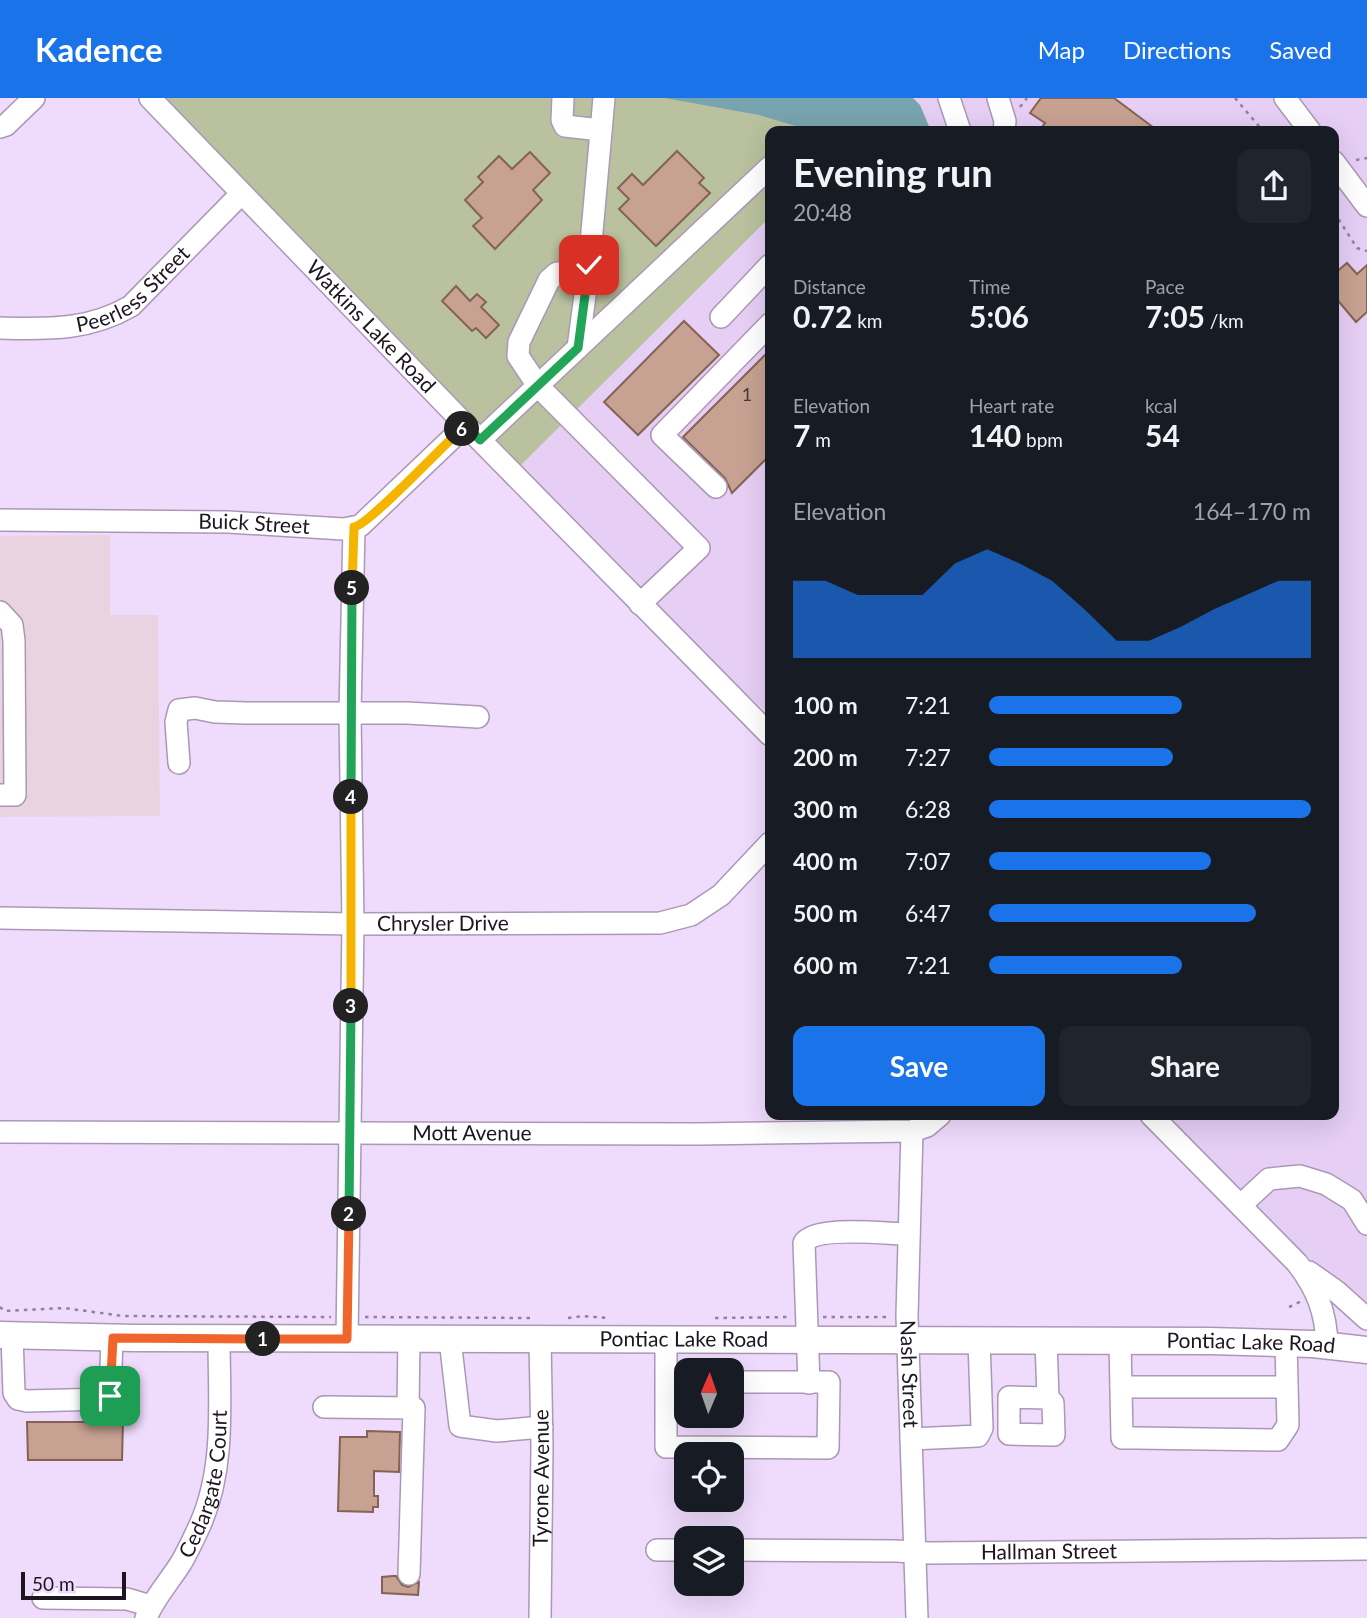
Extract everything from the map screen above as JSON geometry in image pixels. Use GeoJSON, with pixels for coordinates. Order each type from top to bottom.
{"type":"FeatureCollection","features":[{"type":"Feature","properties":{"kind":"main road","name":"Pontiac Lake Road"},"geometry":{"type":"LineString","coordinates":[[6,1336],[219,1338],[347,1324],[409,1339],[450,1339],[537,1329],[666,1340],[808,1329],[904,1329],[979,1341],[1286,1343],[1367,1350]]}},
{"type":"Feature","properties":{"kind":"street"},"geometry":{"type":"LineString","coordinates":[[0,127],[6,125],[34,98]]}},
{"type":"Feature","properties":{"kind":"street","name":"Watkins Lake Road"},"geometry":{"type":"LineString","coordinates":[[150,98],[473,433],[765,730]]}},
{"type":"Feature","properties":{"kind":"street"},"geometry":{"type":"LineString","coordinates":[[563,98],[562,120],[565,126],[601,130]]}},
{"type":"Feature","properties":{"kind":"street"},"geometry":{"type":"LineString","coordinates":[[578,348],[604,98]]}},
{"type":"Feature","properties":{"kind":"street"},"geometry":{"type":"LineString","coordinates":[[949,98],[958,126]]}},
{"type":"Feature","properties":{"kind":"street"},"geometry":{"type":"LineString","coordinates":[[998,98],[1004,126]]}},
{"type":"Feature","properties":{"kind":"street"},"geometry":{"type":"LineString","coordinates":[[1285,98],[1306,126]]}},
{"type":"Feature","properties":{"kind":"street"},"geometry":{"type":"LineString","coordinates":[[1339,169],[1367,206]]}},
{"type":"Feature","properties":{"kind":"street"},"geometry":{"type":"LineString","coordinates":[[347,1324],[353,924],[350,713],[354,527],[360,526],[473,433],[538,386],[765,172]]}},
{"type":"Feature","properties":{"kind":"street","name":"Peerless Street"},"geometry":{"type":"LineString","coordinates":[[0,328],[52,329],[85,326],[115,316],[131,306],[241,194]]}},
{"type":"Feature","properties":{"kind":"street"},"geometry":{"type":"LineString","coordinates":[[721,317],[765,270]]}},
{"type":"Feature","properties":{"kind":"street"},"geometry":{"type":"LineString","coordinates":[[587,281],[573,273],[557,274],[549,280],[519,342],[518,356],[538,386],[699,548],[640,604]]}},
{"type":"Feature","properties":{"kind":"street"},"geometry":{"type":"LineString","coordinates":[[716,488],[662,435],[765,329]]}},
{"type":"Feature","properties":{"kind":"street","name":"Buick Street"},"geometry":{"type":"LineString","coordinates":[[0,520],[228,522],[343,529],[354,527]]}},
{"type":"Feature","properties":{"kind":"street"},"geometry":{"type":"LineString","coordinates":[[0,612],[12,625],[14,640],[15,795],[0,795]]}},
{"type":"Feature","properties":{"kind":"street"},"geometry":{"type":"LineString","coordinates":[[179,763],[176,722],[179,710],[195,708],[215,712],[407,713],[478,717]]}},
{"type":"Feature","properties":{"kind":"street","name":"Chrysler Drive"},"geometry":{"type":"LineString","coordinates":[[0,918],[353,924],[660,923],[691,915],[721,895],[765,848]]}},
{"type":"Feature","properties":{"kind":"street","name":"Mott Avenue"},"geometry":{"type":"LineString","coordinates":[[0,1132],[912,1131],[927,1126],[934,1120]]}},
{"type":"Feature","properties":{"kind":"street"},"geometry":{"type":"LineString","coordinates":[[1156,1120],[1297,1263],[1321,1302],[1326,1319],[1327,1345]]}},
{"type":"Feature","properties":{"kind":"street","name":"Nash Street"},"geometry":{"type":"LineString","coordinates":[[912,1131],[904,1329],[917,1618]]}},
{"type":"Feature","properties":{"kind":"street"},"geometry":{"type":"LineString","coordinates":[[1241,1205],[1269,1180],[1300,1176],[1326,1184],[1352,1200],[1367,1224]]}},
{"type":"Feature","properties":{"kind":"street"},"geometry":{"type":"LineString","coordinates":[[809,1383],[804,1243],[808,1238],[825,1233],[909,1234]]}},
{"type":"Feature","properties":{"kind":"street"},"geometry":{"type":"LineString","coordinates":[[1297,1263],[1336,1291],[1367,1319]]}},
{"type":"Feature","properties":{"kind":"street","name":"Tyrone Avenue"},"geometry":{"type":"LineString","coordinates":[[537,1329],[542,1427],[540,1618]]}},
{"type":"Feature","properties":{"kind":"street"},"geometry":{"type":"LineString","coordinates":[[6,1336],[14,1393],[18,1399],[27,1401],[105,1399],[110,1396],[113,1338]]}},
{"type":"Feature","properties":{"kind":"street","name":"Cedargate Court"},"geometry":{"type":"LineString","coordinates":[[149,1612],[181,1562],[201,1523],[212,1492],[220,1427],[219,1338]]}},
{"type":"Feature","properties":{"kind":"street"},"geometry":{"type":"LineString","coordinates":[[408,1408],[409,1339]]}},
{"type":"Feature","properties":{"kind":"street"},"geometry":{"type":"LineString","coordinates":[[450,1339],[460,1426],[497,1431],[542,1427]]}},
{"type":"Feature","properties":{"kind":"street"},"geometry":{"type":"LineString","coordinates":[[666,1340],[674,1373]]}},
{"type":"Feature","properties":{"kind":"street"},"geometry":{"type":"LineString","coordinates":[[911,1439],[978,1436],[982,1428],[979,1341]]}},
{"type":"Feature","properties":{"kind":"street"},"geometry":{"type":"LineString","coordinates":[[1046,1341],[1048,1398]]}},
{"type":"Feature","properties":{"kind":"street"},"geometry":{"type":"LineString","coordinates":[[1120,1341],[1122,1438],[1278,1440],[1288,1425],[1286,1343]]}},
{"type":"Feature","properties":{"kind":"street"},"geometry":{"type":"LineString","coordinates":[[674,1394],[666,1447],[828,1448],[829,1382],[744,1382]]}},
{"type":"Feature","properties":{"kind":"street"},"geometry":{"type":"LineString","coordinates":[[1121,1387],[1287,1387]]}},
{"type":"Feature","properties":{"kind":"street"},"geometry":{"type":"LineString","coordinates":[[324,1407],[414,1408],[409,1574]]}},
{"type":"Feature","properties":{"kind":"street","name":"Hallman Street"},"geometry":{"type":"LineString","coordinates":[[744,1550],[915,1552],[1367,1549]]}},
{"type":"Feature","properties":{"kind":"street"},"geometry":{"type":"LineString","coordinates":[[657,1550],[674,1550]]}},
{"type":"Feature","properties":{"kind":"street"},"geometry":{"type":"LineString","coordinates":[[43,1598],[127,1599],[149,1612]]}},
{"type":"Feature","properties":{"kind":"path"},"geometry":{"type":"LineString","coordinates":[[1235,98],[1260,126]]}},
{"type":"Feature","properties":{"kind":"path"},"geometry":{"type":"LineString","coordinates":[[1339,220],[1357,248],[1367,251]]}},
{"type":"Feature","properties":{"kind":"path"},"geometry":{"type":"LineString","coordinates":[[0,1307],[4,1311],[64,1308],[123,1316],[537,1329]]}},
{"type":"Feature","properties":{"kind":"path"},"geometry":{"type":"LineString","coordinates":[[564,1318],[608,1318]]}},
{"type":"Feature","properties":{"kind":"path"},"geometry":{"type":"LineString","coordinates":[[711,1318],[808,1329],[904,1329]]}},
{"type":"Feature","properties":{"kind":"shaded area"},"geometry":{"type":"Polygon","coordinates":[[[165,98],[889,98],[861,126],[765,126],[765,222],[518,468],[165,98]]]}},
{"type":"Feature","properties":{"kind":"shaded area"},"geometry":{"type":"Polygon","coordinates":[[[665,98],[913,98],[920,105],[929,126],[796,126],[759,115],[665,98]]]}},
{"type":"Feature","properties":{"kind":"shaded area"},"geometry":{"type":"Polygon","coordinates":[[[889,98],[1367,98],[1367,1312],[1167,1120],[1339,1120],[1339,126],[861,126],[889,98]]]}},
{"type":"Feature","properties":{"kind":"shaded area"},"geometry":{"type":"Polygon","coordinates":[[[765,222],[765,711],[712,663],[518,468],[765,222]]]}},
{"type":"Feature","properties":{"kind":"shaded area"},"geometry":{"type":"Polygon","coordinates":[[[110,535],[110,615],[158,615],[160,816],[0,817],[0,536],[110,535]]]}},
{"type":"Feature","properties":{"kind":"building"},"geometry":{"type":"Polygon","coordinates":[[[1041,98],[1114,98],[1151,126],[1043,126],[1045,123],[1030,113],[1041,98]]]}},
{"type":"Feature","properties":{"kind":"building"},"geometry":{"type":"Polygon","coordinates":[[[677,151],[704,178],[699,183],[710,193],[656,246],[619,209],[629,199],[618,188],[632,174],[643,185],[677,151]]]}},
{"type":"Feature","properties":{"kind":"building"},"geometry":{"type":"Polygon","coordinates":[[[530,152],[550,173],[533,190],[542,200],[495,249],[473,226],[482,218],[465,200],[483,182],[478,177],[499,156],[512,169],[530,152]]]}},
{"type":"Feature","properties":{"kind":"building"},"geometry":{"type":"Polygon","coordinates":[[[1347,263],[1357,274],[1367,265],[1367,312],[1356,322],[1339,302],[1339,270],[1347,263]]]}},
{"type":"Feature","properties":{"kind":"building"},"geometry":{"type":"Polygon","coordinates":[[[456,286],[470,301],[477,294],[486,302],[481,307],[499,325],[486,338],[476,328],[472,331],[442,301],[456,286]]]}},
{"type":"Feature","properties":{"kind":"building"},"geometry":{"type":"Polygon","coordinates":[[[684,321],[719,355],[638,435],[604,402],[684,321]]]}},
{"type":"Feature","properties":{"kind":"building"},"geometry":{"type":"Polygon","coordinates":[[[765,355],[765,460],[732,493],[725,478],[683,437],[765,355]]]}},
{"type":"Feature","properties":{"kind":"building"},"geometry":{"type":"Polygon","coordinates":[[[27,1422],[123,1422],[122,1460],[28,1460],[27,1422]]]}},
{"type":"Feature","properties":{"kind":"building"},"geometry":{"type":"Polygon","coordinates":[[[367,1431],[400,1432],[399,1472],[374,1471],[374,1496],[378,1496],[378,1507],[373,1507],[373,1512],[338,1511],[340,1437],[367,1437],[367,1431]]]}},
{"type":"Feature","properties":{"kind":"building"},"geometry":{"type":"Polygon","coordinates":[[[396,1576],[402,1585],[408,1587],[419,1582],[418,1595],[382,1593],[382,1577],[396,1576]]]}},
{"type":"Feature","properties":{"kind":"route"},"geometry":{"type":"LineString","coordinates":[[110,1396],[113,1338],[347,1339],[353,924],[350,713],[354,527],[360,526],[377,511],[466,425],[480,440],[578,348],[589,265]]}}]}
